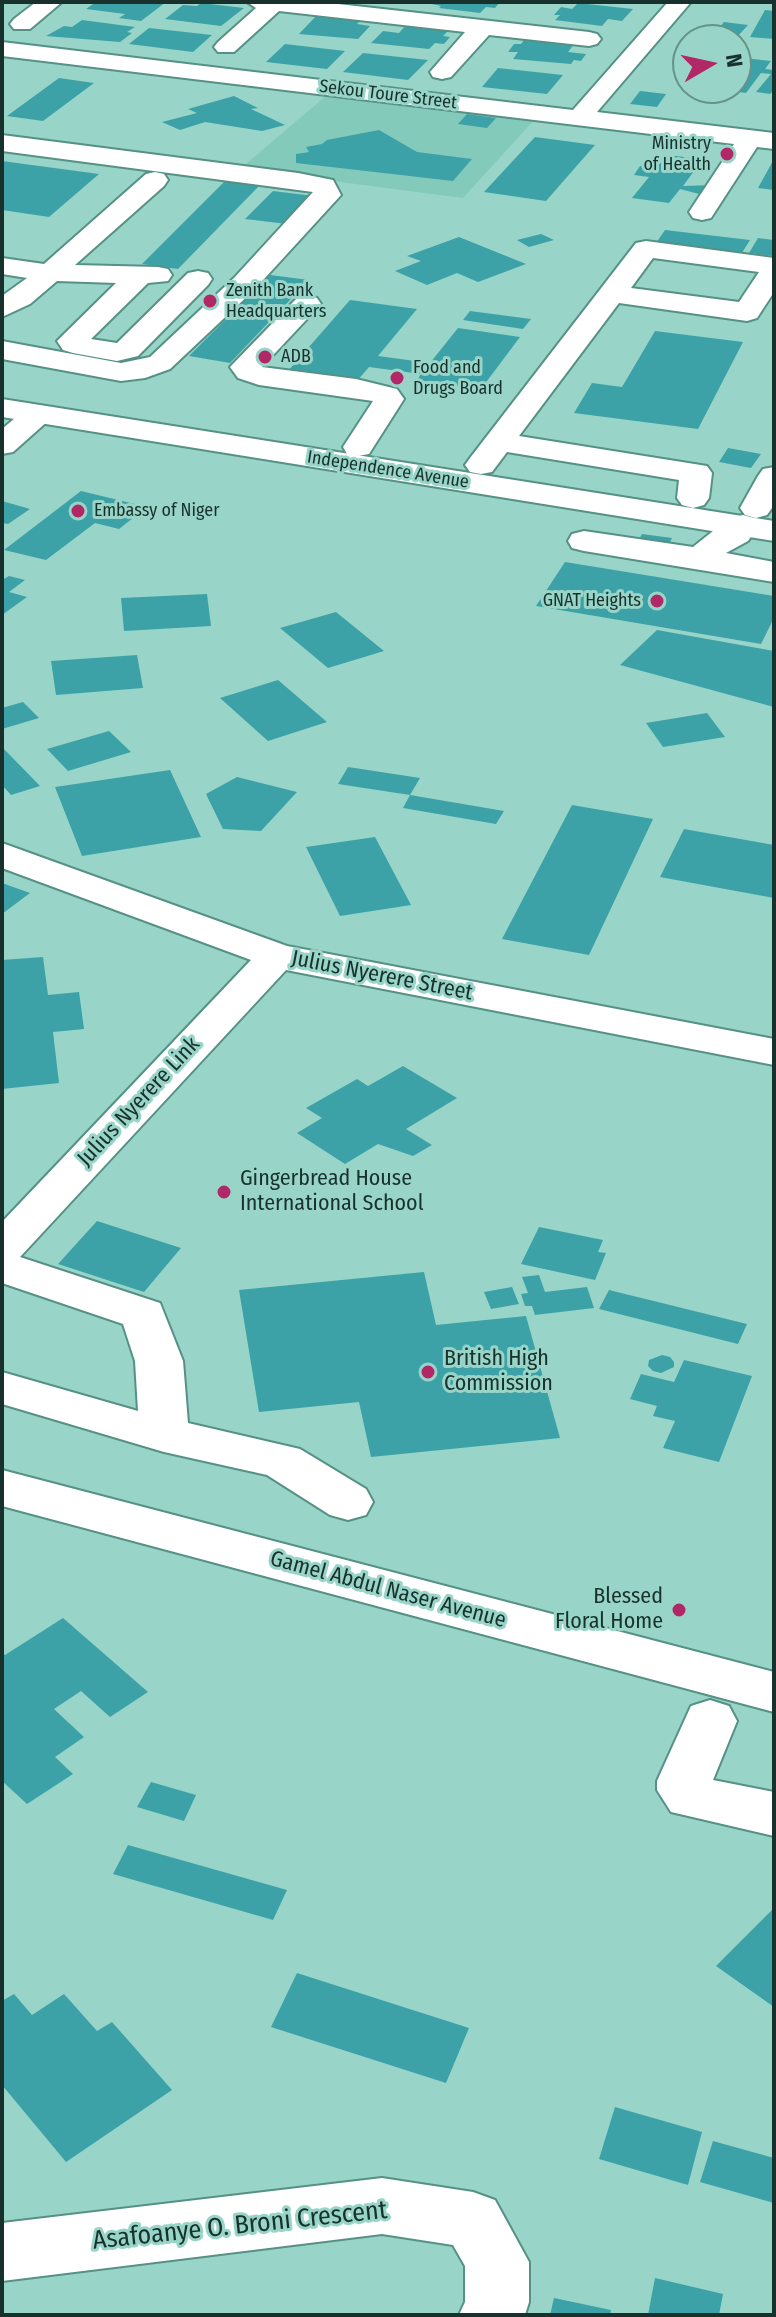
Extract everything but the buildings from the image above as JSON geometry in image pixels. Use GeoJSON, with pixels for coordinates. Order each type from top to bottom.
{"type":"FeatureCollection","features":[{"type":"Feature","properties":{"kind":"street"},"geometry":{"type":"LineString","coordinates":[[22,24],[51,2]]}},
{"type":"Feature","properties":{"kind":"street"},"geometry":{"type":"LineString","coordinates":[[580,117],[680,2]]}},
{"type":"Feature","properties":{"kind":"street"},"geometry":{"type":"LineString","coordinates":[[226,47],[279,3],[589,39]]}},
{"type":"Feature","properties":{"kind":"street"},"geometry":{"type":"LineString","coordinates":[[442,72],[492,28],[517,11]]}},
{"type":"Feature","properties":{"kind":"street","name":"Sekou Toure Street"},"geometry":{"type":"LineString","coordinates":[[2,49],[762,140]]}},
{"type":"Feature","properties":{"kind":"street"},"geometry":{"type":"LineString","coordinates":[[702,212],[762,140]]}},
{"type":"Feature","properties":{"kind":"street"},"geometry":{"type":"LineString","coordinates":[[2,143],[324,186],[328,195],[244,284],[160,363],[145,369],[121,372],[2,350]]}},
{"type":"Feature","properties":{"kind":"street"},"geometry":{"type":"LineString","coordinates":[[2,308],[20,298],[50,273],[155,180]]}},
{"type":"Feature","properties":{"kind":"street"},"geometry":{"type":"LineString","coordinates":[[612,294],[747,312],[774,269],[646,249],[612,294],[514,444],[695,486]]}},
{"type":"Feature","properties":{"kind":"street"},"geometry":{"type":"LineString","coordinates":[[2,266],[50,273],[141,274],[244,284]]}},
{"type":"Feature","properties":{"kind":"street"},"geometry":{"type":"LineString","coordinates":[[141,274],[72,341],[73,344],[117,352],[128,350],[198,279]]}},
{"type":"Feature","properties":{"kind":"street"},"geometry":{"type":"LineString","coordinates":[[307,304],[245,367],[248,372],[259,376],[356,388],[386,395],[389,399],[358,447]]}},
{"type":"Feature","properties":{"kind":"street","name":"Independence Avenue"},"geometry":{"type":"LineString","coordinates":[[2,392],[358,447],[514,444],[695,486],[762,518]]}},
{"type":"Feature","properties":{"kind":"street","name":"Independence Avenue"},"geometry":{"type":"LineString","coordinates":[[2,408],[762,518]]}},
{"type":"Feature","properties":{"kind":"street"},"geometry":{"type":"LineString","coordinates":[[2,445],[38,414]]}},
{"type":"Feature","properties":{"kind":"street"},"geometry":{"type":"LineString","coordinates":[[700,558],[725,538],[762,518],[774,476]]}},
{"type":"Feature","properties":{"kind":"street"},"geometry":{"type":"LineString","coordinates":[[584,541],[774,572]]}},
{"type":"Feature","properties":{"kind":"street","name":"Julius Nyerere Street"},"geometry":{"type":"LineString","coordinates":[[2,855],[277,956],[774,1052]]}},
{"type":"Feature","properties":{"kind":"street","name":"Julius Nyerere Link"},"geometry":{"type":"LineString","coordinates":[[2,1249],[277,956]]}},
{"type":"Feature","properties":{"kind":"street"},"geometry":{"type":"LineString","coordinates":[[2,1267],[143,1314],[159,1361],[164,1435]]}},
{"type":"Feature","properties":{"kind":"street"},"geometry":{"type":"LineString","coordinates":[[2,1388],[164,1435],[282,1461],[348,1502]]}},
{"type":"Feature","properties":{"kind":"street","name":"Gamel Abdul Naser Avenue"},"geometry":{"type":"LineString","coordinates":[[2,1488],[774,1692]]}},
{"type":"Feature","properties":{"kind":"street"},"geometry":{"type":"LineString","coordinates":[[710,1721],[685,1781],[685,1790],[691,1797],[774,1814]]}},
{"type":"Feature","properties":{"kind":"street","name":"Asafoanye O. Broni Crescent"},"geometry":{"type":"LineString","coordinates":[[2,2252],[382,2206],[473,2220],[497,2262],[497,2302],[492,2315]]}},
{"type":"Feature","properties":{"kind":"shaded area"},"geometry":{"type":"Polygon","coordinates":[[[327,95],[535,119],[463,198],[240,169],[327,95]]]}},
{"type":"Feature","properties":{"kind":"place","name":"Ministry of Health"},"geometry":{"type":"Point","coordinates":[727,154]}},
{"type":"Feature","properties":{"kind":"place","name":"Zenith Bank Headquarters"},"geometry":{"type":"Point","coordinates":[210,301]}},
{"type":"Feature","properties":{"kind":"place","name":"ADB"},"geometry":{"type":"Point","coordinates":[265,357]}},
{"type":"Feature","properties":{"kind":"place","name":"Food and Drugs Board"},"geometry":{"type":"Point","coordinates":[397,378]}},
{"type":"Feature","properties":{"kind":"place","name":"Embassy of Niger"},"geometry":{"type":"Point","coordinates":[78,511]}},
{"type":"Feature","properties":{"kind":"place","name":"GNAT Heights"},"geometry":{"type":"Point","coordinates":[657,601]}},
{"type":"Feature","properties":{"kind":"place","name":"Gingerbread House International School"},"geometry":{"type":"Point","coordinates":[224,1192]}},
{"type":"Feature","properties":{"kind":"place","name":"British High Commission"},"geometry":{"type":"Point","coordinates":[428,1372]}},
{"type":"Feature","properties":{"kind":"place","name":"Blessed Floral Home"},"geometry":{"type":"Point","coordinates":[679,1610]}}]}
